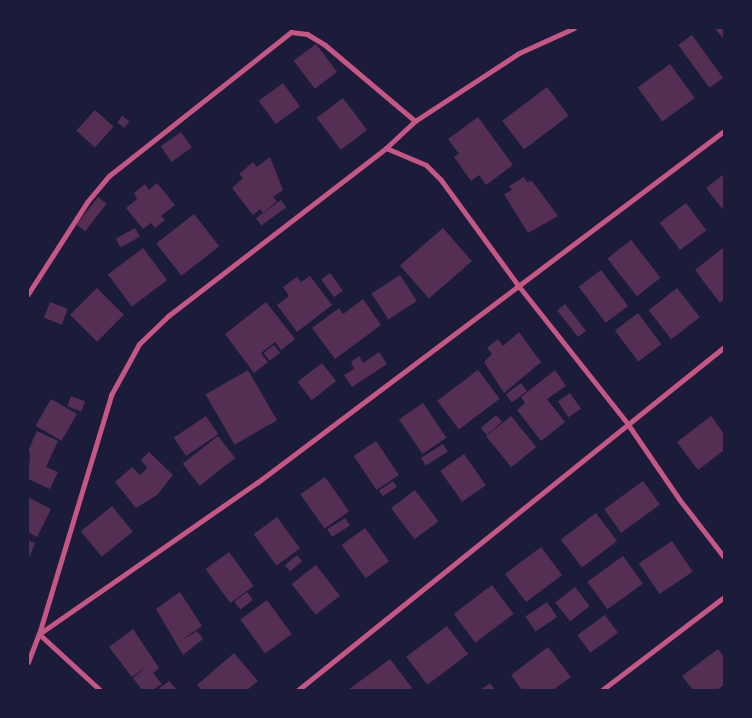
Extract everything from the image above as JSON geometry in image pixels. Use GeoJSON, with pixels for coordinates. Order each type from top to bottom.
{"type":"FeatureCollection","features":[{"type":"Feature","properties":{"kind":"street"},"geometry":{"type":"LineString","coordinates":[[28,662],[39,634],[111,395],[139,344],[168,316],[386,148],[415,121],[519,53],[574,28]]}},
{"type":"Feature","properties":{"kind":"street"},"geometry":{"type":"LineString","coordinates":[[28,294],[87,202],[110,175],[291,32],[307,34],[325,45],[415,121]]}},
{"type":"Feature","properties":{"kind":"street"},"geometry":{"type":"LineString","coordinates":[[39,634],[258,482],[517,284],[724,131]]}},
{"type":"Feature","properties":{"kind":"street"},"geometry":{"type":"LineString","coordinates":[[386,148],[426,165],[441,180],[517,284],[627,423],[679,499],[724,557]]}},
{"type":"Feature","properties":{"kind":"street"},"geometry":{"type":"LineString","coordinates":[[298,690],[627,423],[724,347]]}},
{"type":"Feature","properties":{"kind":"street"},"geometry":{"type":"LineString","coordinates":[[602,690],[724,597]]}},
{"type":"Feature","properties":{"kind":"street"},"geometry":{"type":"LineString","coordinates":[[39,634],[100,690]]}},
{"type":"Feature","properties":{"kind":"building"},"geometry":{"type":"Polygon","coordinates":[[[724,28],[724,39],[715,29],[724,28]]]}},
{"type":"Feature","properties":{"kind":"building"},"geometry":{"type":"Polygon","coordinates":[[[692,35],[723,78],[709,88],[678,45],[692,35]]]}},
{"type":"Feature","properties":{"kind":"building"},"geometry":{"type":"Polygon","coordinates":[[[316,44],[337,72],[315,89],[294,61],[316,44]]]}},
{"type":"Feature","properties":{"kind":"building"},"geometry":{"type":"Polygon","coordinates":[[[670,64],[695,98],[662,121],[638,88],[670,64]]]}},
{"type":"Feature","properties":{"kind":"building"},"geometry":{"type":"Polygon","coordinates":[[[283,83],[300,106],[276,124],[259,101],[283,83]]]}},
{"type":"Feature","properties":{"kind":"building"},"geometry":{"type":"Polygon","coordinates":[[[547,87],[569,116],[524,149],[502,121],[547,87]]]}},
{"type":"Feature","properties":{"kind":"building"},"geometry":{"type":"Polygon","coordinates":[[[343,98],[367,130],[341,150],[317,118],[343,98]]]}},
{"type":"Feature","properties":{"kind":"building"},"geometry":{"type":"Polygon","coordinates":[[[95,110],[114,127],[95,148],[76,131],[95,110]]]}},
{"type":"Feature","properties":{"kind":"building"},"geometry":{"type":"Polygon","coordinates":[[[122,116],[129,121],[125,128],[117,122],[122,116]]]}},
{"type":"Feature","properties":{"kind":"building"},"geometry":{"type":"Polygon","coordinates":[[[478,117],[513,165],[486,185],[479,175],[471,181],[454,157],[459,154],[448,139],[478,117]]]}},
{"type":"Feature","properties":{"kind":"building"},"geometry":{"type":"Polygon","coordinates":[[[181,132],[192,148],[171,162],[161,146],[181,132]]]}},
{"type":"Feature","properties":{"kind":"building"},"geometry":{"type":"Polygon","coordinates":[[[270,157],[283,190],[273,197],[277,201],[263,213],[260,209],[253,215],[232,188],[243,178],[239,174],[253,162],[257,167],[270,157]]]}},
{"type":"Feature","properties":{"kind":"building"},"geometry":{"type":"Polygon","coordinates":[[[724,174],[724,211],[706,188],[724,174]]]}},
{"type":"Feature","properties":{"kind":"building"},"geometry":{"type":"Polygon","coordinates":[[[524,177],[527,182],[532,181],[558,216],[528,233],[504,194],[512,190],[509,186],[524,177]]]}},
{"type":"Feature","properties":{"kind":"building"},"geometry":{"type":"Polygon","coordinates":[[[157,183],[175,205],[161,216],[165,220],[155,228],[151,223],[143,229],[126,208],[137,199],[134,193],[145,184],[149,190],[157,183]]]}},
{"type":"Feature","properties":{"kind":"building"},"geometry":{"type":"Polygon","coordinates":[[[98,197],[107,204],[85,231],[76,225],[98,197]]]}},
{"type":"Feature","properties":{"kind":"building"},"geometry":{"type":"Polygon","coordinates":[[[281,200],[286,207],[261,226],[256,218],[281,200]]]}},
{"type":"Feature","properties":{"kind":"building"},"geometry":{"type":"Polygon","coordinates":[[[686,203],[706,230],[680,250],[660,223],[686,203]]]}},
{"type":"Feature","properties":{"kind":"building"},"geometry":{"type":"Polygon","coordinates":[[[194,214],[219,246],[181,276],[156,244],[194,214]]]}},
{"type":"Feature","properties":{"kind":"building"},"geometry":{"type":"Polygon","coordinates":[[[135,228],[140,237],[121,247],[116,239],[135,228]]]}},
{"type":"Feature","properties":{"kind":"building"},"geometry":{"type":"Polygon","coordinates":[[[443,228],[472,261],[429,299],[400,265],[443,228]]]}},
{"type":"Feature","properties":{"kind":"building"},"geometry":{"type":"Polygon","coordinates":[[[631,240],[661,278],[637,296],[607,258],[631,240]]]}},
{"type":"Feature","properties":{"kind":"building"},"geometry":{"type":"Polygon","coordinates":[[[724,247],[724,300],[720,303],[695,270],[724,247]]]}},
{"type":"Feature","properties":{"kind":"building"},"geometry":{"type":"Polygon","coordinates":[[[143,248],[167,280],[132,306],[108,274],[143,248]]]}},
{"type":"Feature","properties":{"kind":"building"},"geometry":{"type":"Polygon","coordinates":[[[601,270],[628,306],[606,323],[579,287],[601,270]]]}},
{"type":"Feature","properties":{"kind":"building"},"geometry":{"type":"Polygon","coordinates":[[[330,273],[343,291],[334,297],[321,279],[330,273]]]}},
{"type":"Feature","properties":{"kind":"building"},"geometry":{"type":"Polygon","coordinates":[[[400,275],[417,301],[388,320],[371,294],[400,275]]]}},
{"type":"Feature","properties":{"kind":"building"},"geometry":{"type":"Polygon","coordinates":[[[310,276],[332,305],[297,332],[277,305],[289,296],[283,287],[297,277],[301,282],[310,276]]]}},
{"type":"Feature","properties":{"kind":"building"},"geometry":{"type":"Polygon","coordinates":[[[97,288],[124,315],[97,342],[70,315],[97,288]]]}},
{"type":"Feature","properties":{"kind":"building"},"geometry":{"type":"Polygon","coordinates":[[[677,288],[700,317],[671,339],[649,310],[677,288]]]}},
{"type":"Feature","properties":{"kind":"building"},"geometry":{"type":"Polygon","coordinates":[[[363,299],[381,325],[335,359],[312,328],[339,308],[343,314],[363,299]]]}},
{"type":"Feature","properties":{"kind":"building"},"geometry":{"type":"Polygon","coordinates":[[[50,302],[68,309],[62,325],[44,318],[50,302]]]}},
{"type":"Feature","properties":{"kind":"building"},"geometry":{"type":"Polygon","coordinates":[[[266,302],[295,339],[281,350],[275,342],[261,353],[268,362],[254,373],[225,334],[266,302]]]}},
{"type":"Feature","properties":{"kind":"building"},"geometry":{"type":"Polygon","coordinates":[[[565,304],[586,331],[578,337],[557,310],[565,304]]]}},
{"type":"Feature","properties":{"kind":"building"},"geometry":{"type":"Polygon","coordinates":[[[638,313],[661,344],[638,362],[615,330],[638,313]]]}},
{"type":"Feature","properties":{"kind":"building"},"geometry":{"type":"Polygon","coordinates":[[[519,332],[541,362],[504,393],[484,362],[492,354],[487,348],[498,339],[503,346],[519,332]]]}},
{"type":"Feature","properties":{"kind":"building"},"geometry":{"type":"Polygon","coordinates":[[[274,345],[280,353],[270,361],[264,353],[274,345]]]}},
{"type":"Feature","properties":{"kind":"building"},"geometry":{"type":"Polygon","coordinates":[[[379,352],[387,364],[352,387],[344,375],[354,369],[351,362],[359,356],[363,363],[379,352]]]}},
{"type":"Feature","properties":{"kind":"building"},"geometry":{"type":"Polygon","coordinates":[[[322,363],[336,381],[312,400],[298,382],[322,363]]]}},
{"type":"Feature","properties":{"kind":"building"},"geometry":{"type":"Polygon","coordinates":[[[248,370],[277,420],[235,445],[206,395],[248,370]]]}},
{"type":"Feature","properties":{"kind":"building"},"geometry":{"type":"Polygon","coordinates":[[[478,370],[500,399],[459,429],[437,401],[478,370]]]}},
{"type":"Feature","properties":{"kind":"building"},"geometry":{"type":"Polygon","coordinates":[[[555,370],[566,386],[547,399],[565,422],[541,441],[517,410],[525,403],[521,397],[555,370]]]}},
{"type":"Feature","properties":{"kind":"building"},"geometry":{"type":"Polygon","coordinates":[[[521,383],[527,391],[512,402],[506,394],[521,383]]]}},
{"type":"Feature","properties":{"kind":"building"},"geometry":{"type":"Polygon","coordinates":[[[570,393],[581,409],[569,417],[558,402],[570,393]]]}},
{"type":"Feature","properties":{"kind":"building"},"geometry":{"type":"Polygon","coordinates":[[[71,396],[85,401],[81,411],[67,406],[71,396]]]}},
{"type":"Feature","properties":{"kind":"building"},"geometry":{"type":"Polygon","coordinates":[[[51,399],[77,414],[61,441],[36,426],[51,399]]]}},
{"type":"Feature","properties":{"kind":"building"},"geometry":{"type":"Polygon","coordinates":[[[423,403],[446,438],[422,454],[399,419],[423,403]]]}},
{"type":"Feature","properties":{"kind":"building"},"geometry":{"type":"Polygon","coordinates":[[[496,415],[502,422],[487,435],[481,428],[496,415]]]}},
{"type":"Feature","properties":{"kind":"building"},"geometry":{"type":"Polygon","coordinates":[[[206,416],[218,434],[186,456],[174,438],[206,416]]]}},
{"type":"Feature","properties":{"kind":"building"},"geometry":{"type":"Polygon","coordinates":[[[511,416],[536,447],[511,467],[486,436],[511,416]]]}},
{"type":"Feature","properties":{"kind":"building"},"geometry":{"type":"Polygon","coordinates":[[[711,416],[724,434],[724,450],[698,470],[677,442],[711,416]]]}},
{"type":"Feature","properties":{"kind":"building"},"geometry":{"type":"Polygon","coordinates":[[[37,431],[58,441],[46,467],[58,472],[50,489],[28,479],[30,455],[28,451],[37,431]]]}},
{"type":"Feature","properties":{"kind":"building"},"geometry":{"type":"Polygon","coordinates":[[[218,436],[235,458],[200,486],[183,464],[218,436]]]}},
{"type":"Feature","properties":{"kind":"building"},"geometry":{"type":"Polygon","coordinates":[[[376,441],[399,475],[377,490],[354,456],[376,441]]]}},
{"type":"Feature","properties":{"kind":"building"},"geometry":{"type":"Polygon","coordinates":[[[443,444],[448,452],[426,465],[421,458],[443,444]]]}},
{"type":"Feature","properties":{"kind":"building"},"geometry":{"type":"Polygon","coordinates":[[[149,452],[173,475],[157,495],[136,508],[115,482],[132,467],[140,475],[147,468],[141,460],[149,452]]]}},
{"type":"Feature","properties":{"kind":"building"},"geometry":{"type":"Polygon","coordinates":[[[464,454],[486,485],[462,502],[440,471],[464,454]]]}},
{"type":"Feature","properties":{"kind":"building"},"geometry":{"type":"Polygon","coordinates":[[[325,477],[349,511],[325,529],[300,494],[325,477]]]}},
{"type":"Feature","properties":{"kind":"building"},"geometry":{"type":"Polygon","coordinates":[[[393,481],[397,487],[383,496],[379,491],[393,481]]]}},
{"type":"Feature","properties":{"kind":"building"},"geometry":{"type":"Polygon","coordinates":[[[643,481],[660,504],[621,533],[604,509],[643,481]]]}},
{"type":"Feature","properties":{"kind":"building"},"geometry":{"type":"Polygon","coordinates":[[[415,490],[438,521],[415,539],[391,508],[415,490]]]}},
{"type":"Feature","properties":{"kind":"building"},"geometry":{"type":"Polygon","coordinates":[[[28,497],[51,509],[37,537],[28,532],[28,497]]]}},
{"type":"Feature","properties":{"kind":"building"},"geometry":{"type":"Polygon","coordinates":[[[112,506],[133,532],[102,557],[81,531],[112,506]]]}},
{"type":"Feature","properties":{"kind":"building"},"geometry":{"type":"Polygon","coordinates":[[[596,513],[617,541],[582,567],[561,539],[596,513]]]}},
{"type":"Feature","properties":{"kind":"building"},"geometry":{"type":"Polygon","coordinates":[[[277,517],[300,549],[276,566],[254,534],[277,517]]]}},
{"type":"Feature","properties":{"kind":"building"},"geometry":{"type":"Polygon","coordinates":[[[345,518],[350,526],[332,537],[327,529],[345,518]]]}},
{"type":"Feature","properties":{"kind":"building"},"geometry":{"type":"Polygon","coordinates":[[[365,528],[389,561],[366,578],[342,545],[365,528]]]}},
{"type":"Feature","properties":{"kind":"building"},"geometry":{"type":"Polygon","coordinates":[[[28,540],[35,543],[28,560],[28,540]]]}},
{"type":"Feature","properties":{"kind":"building"},"geometry":{"type":"Polygon","coordinates":[[[672,541],[693,572],[660,594],[639,563],[672,541]]]}},
{"type":"Feature","properties":{"kind":"building"},"geometry":{"type":"Polygon","coordinates":[[[541,547],[562,575],[526,602],[505,574],[541,547]]]}},
{"type":"Feature","properties":{"kind":"building"},"geometry":{"type":"Polygon","coordinates":[[[229,552],[254,586],[230,603],[206,569],[229,552]]]}},
{"type":"Feature","properties":{"kind":"building"},"geometry":{"type":"Polygon","coordinates":[[[297,555],[302,561],[290,571],[285,565],[297,555]]]}},
{"type":"Feature","properties":{"kind":"building"},"geometry":{"type":"Polygon","coordinates":[[[623,556],[643,584],[607,609],[587,582],[623,556]]]}},
{"type":"Feature","properties":{"kind":"building"},"geometry":{"type":"Polygon","coordinates":[[[316,565],[340,596],[316,615],[292,584],[316,565]]]}},
{"type":"Feature","properties":{"kind":"building"},"geometry":{"type":"Polygon","coordinates":[[[492,585],[514,614],[475,643],[454,614],[492,585]]]}},
{"type":"Feature","properties":{"kind":"building"},"geometry":{"type":"Polygon","coordinates":[[[575,587],[590,606],[570,621],[555,602],[575,587]]]}},
{"type":"Feature","properties":{"kind":"building"},"geometry":{"type":"Polygon","coordinates":[[[180,592],[202,626],[180,641],[197,631],[203,639],[183,655],[156,609],[180,592]]]}},
{"type":"Feature","properties":{"kind":"building"},"geometry":{"type":"Polygon","coordinates":[[[247,592],[253,600],[240,610],[234,602],[247,592]]]}},
{"type":"Feature","properties":{"kind":"building"},"geometry":{"type":"Polygon","coordinates":[[[267,600],[292,634],[265,653],[240,619],[267,600]]]}},
{"type":"Feature","properties":{"kind":"building"},"geometry":{"type":"Polygon","coordinates":[[[547,602],[557,617],[536,631],[525,617],[547,602]]]}},
{"type":"Feature","properties":{"kind":"building"},"geometry":{"type":"Polygon","coordinates":[[[605,615],[618,633],[590,653],[577,635],[605,615]]]}},
{"type":"Feature","properties":{"kind":"building"},"geometry":{"type":"Polygon","coordinates":[[[447,626],[468,654],[427,685],[406,657],[447,626]]]}},
{"type":"Feature","properties":{"kind":"building"},"geometry":{"type":"Polygon","coordinates":[[[133,629],[159,668],[153,673],[162,684],[153,690],[142,690],[133,678],[147,666],[132,677],[109,647],[133,629]]]}},
{"type":"Feature","properties":{"kind":"building"},"geometry":{"type":"Polygon","coordinates":[[[548,647],[571,677],[553,690],[522,690],[511,675],[548,647]]]}},
{"type":"Feature","properties":{"kind":"building"},"geometry":{"type":"Polygon","coordinates":[[[718,649],[724,657],[724,685],[717,690],[693,690],[682,676],[718,649]]]}},
{"type":"Feature","properties":{"kind":"building"},"geometry":{"type":"Polygon","coordinates":[[[234,653],[258,681],[247,690],[202,690],[197,685],[234,653]]]}},
{"type":"Feature","properties":{"kind":"building"},"geometry":{"type":"Polygon","coordinates":[[[390,659],[412,688],[409,690],[348,690],[390,659]]]}},
{"type":"Feature","properties":{"kind":"building"},"geometry":{"type":"Polygon","coordinates":[[[169,681],[177,690],[157,690],[169,681]]]}},
{"type":"Feature","properties":{"kind":"building"},"geometry":{"type":"Polygon","coordinates":[[[490,683],[495,690],[480,690],[490,683]]]}}]}
